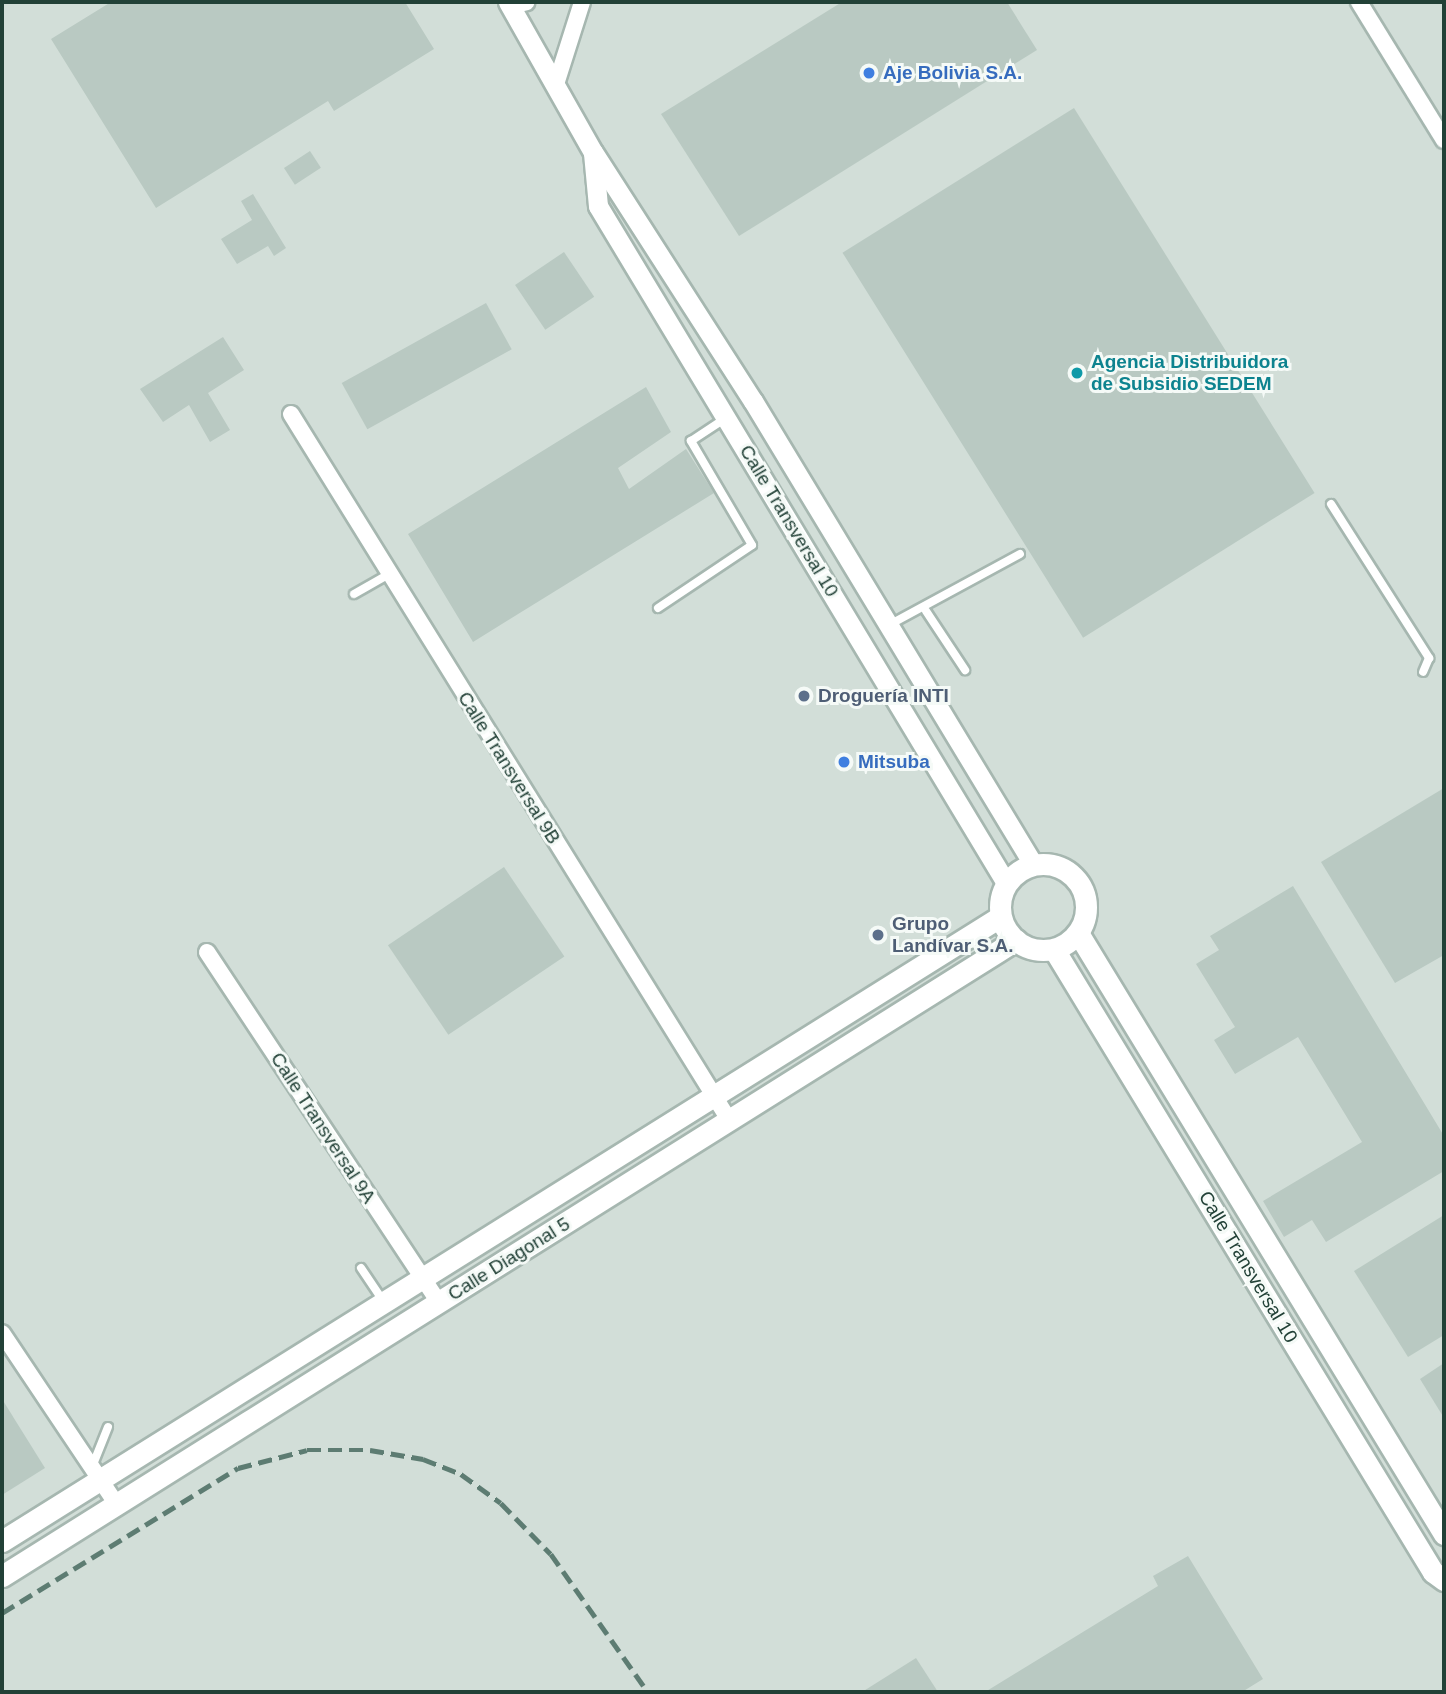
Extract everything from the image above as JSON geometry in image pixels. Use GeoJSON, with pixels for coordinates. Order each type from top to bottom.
{"type":"FeatureCollection","features":[{"type":"Feature","properties":{"kind":"main road"},"geometry":{"type":"LineString","coordinates":[[1033,864],[1063,868],[1075,878],[1086,905],[1078,933],[1055,951],[1016,940],[1000,917],[1006,883],[1033,864]]}},
{"type":"Feature","properties":{"kind":"main road","name":"Calle Diagonal 5"},"geometry":{"type":"LineString","coordinates":[[2,1541],[96,1475],[422,1280],[1000,917]]}},
{"type":"Feature","properties":{"kind":"main road","name":"Calle Transversal 10"},"geometry":{"type":"LineString","coordinates":[[1078,933],[1444,1534]]}},
{"type":"Feature","properties":{"kind":"main road","name":"Calle Diagonal 5"},"geometry":{"type":"LineString","coordinates":[[2,1576],[1016,940]]}},
{"type":"Feature","properties":{"kind":"main road","name":"Calle Transversal 10"},"geometry":{"type":"LineString","coordinates":[[1055,951],[1433,1572],[1444,1580]]}},
{"type":"Feature","properties":{"kind":"main road"},"geometry":{"type":"LineString","coordinates":[[1260,1287],[1285,1273]]}},
{"type":"Feature","properties":{"kind":"street"},"geometry":{"type":"LineString","coordinates":[[556,81],[582,2]]}},
{"type":"Feature","properties":{"kind":"street"},"geometry":{"type":"LineString","coordinates":[[1359,2],[1444,140]]}},
{"type":"Feature","properties":{"kind":"street","name":"Calle Transversal 10"},"geometry":{"type":"LineString","coordinates":[[516,3],[593,152],[753,401],[1033,864]]}},
{"type":"Feature","properties":{"kind":"street","name":"Calle Transversal 10"},"geometry":{"type":"LineString","coordinates":[[593,152],[598,206],[1006,883]]}},
{"type":"Feature","properties":{"kind":"street"},"geometry":{"type":"LineString","coordinates":[[726,418],[753,401]]}},
{"type":"Feature","properties":{"kind":"street","name":"Calle Transversal 9B"},"geometry":{"type":"LineString","coordinates":[[292,414],[729,1120]]}},
{"type":"Feature","properties":{"kind":"street"},"geometry":{"type":"LineString","coordinates":[[863,642],[889,625]]}},
{"type":"Feature","properties":{"kind":"street","name":"Calle Transversal 9A"},"geometry":{"type":"LineString","coordinates":[[207,952],[439,1303]]}},
{"type":"Feature","properties":{"kind":"street"},"geometry":{"type":"LineString","coordinates":[[2,1333],[116,1503]]}},
{"type":"Feature","properties":{"kind":"lane"},"geometry":{"type":"LineString","coordinates":[[657,608],[752,545],[691,441],[726,418]]}},
{"type":"Feature","properties":{"kind":"lane"},"geometry":{"type":"LineString","coordinates":[[1331,504],[1429,659],[1423,673]]}},
{"type":"Feature","properties":{"kind":"lane"},"geometry":{"type":"LineString","coordinates":[[889,625],[926,611],[1020,554]]}},
{"type":"Feature","properties":{"kind":"lane"},"geometry":{"type":"LineString","coordinates":[[354,594],[389,574]]}},
{"type":"Feature","properties":{"kind":"lane"},"geometry":{"type":"LineString","coordinates":[[926,611],[965,670]]}},
{"type":"Feature","properties":{"kind":"lane"},"geometry":{"type":"LineString","coordinates":[[361,1268],[384,1303]]}},
{"type":"Feature","properties":{"kind":"lane"},"geometry":{"type":"LineString","coordinates":[[96,1475],[108,1427]]}},
{"type":"Feature","properties":{"kind":"shaded area"},"geometry":{"type":"Polygon","coordinates":[[[2,2],[1444,2],[1444,1692],[2,1692],[2,2]]]}},
{"type":"Feature","properties":{"kind":"building"},"geometry":{"type":"Polygon","coordinates":[[[111,2],[405,2],[434,49],[334,111],[328,101],[156,208],[51,39],[111,2]]]}},
{"type":"Feature","properties":{"kind":"building"},"geometry":{"type":"Polygon","coordinates":[[[842,2],[1007,2],[1037,50],[739,236],[661,114],[842,2]]]}},
{"type":"Feature","properties":{"kind":"building","name":"Agencia Distribuidora de Subsidio SEDEM"},"geometry":{"type":"Polygon","coordinates":[[[1074,108],[1315,493],[1083,638],[842,253],[1074,108]]]}},
{"type":"Feature","properties":{"kind":"building"},"geometry":{"type":"Polygon","coordinates":[[[310,151],[321,168],[295,185],[284,168],[310,151]]]}},
{"type":"Feature","properties":{"kind":"building"},"geometry":{"type":"Polygon","coordinates":[[[253,194],[286,248],[274,256],[268,246],[237,264],[221,239],[252,220],[241,201],[253,194]]]}},
{"type":"Feature","properties":{"kind":"building"},"geometry":{"type":"Polygon","coordinates":[[[564,252],[594,297],[545,330],[515,285],[564,252]]]}},
{"type":"Feature","properties":{"kind":"building"},"geometry":{"type":"Polygon","coordinates":[[[486,303],[512,349],[367,429],[342,383],[486,303]]]}},
{"type":"Feature","properties":{"kind":"building"},"geometry":{"type":"Polygon","coordinates":[[[223,337],[244,370],[208,393],[230,430],[210,442],[189,405],[163,422],[140,389],[223,337]]]}},
{"type":"Feature","properties":{"kind":"building"},"geometry":{"type":"Polygon","coordinates":[[[646,387],[671,432],[618,468],[629,489],[686,449],[714,493],[473,642],[408,534],[646,387]]]}},
{"type":"Feature","properties":{"kind":"building"},"geometry":{"type":"Polygon","coordinates":[[[1444,788],[1444,955],[1395,983],[1321,862],[1444,788]]]}},
{"type":"Feature","properties":{"kind":"building"},"geometry":{"type":"Polygon","coordinates":[[[504,867],[564,957],[448,1035],[388,945],[504,867]]]}},
{"type":"Feature","properties":{"kind":"building"},"geometry":{"type":"Polygon","coordinates":[[[1293,886],[1444,1136],[1444,1171],[1326,1242],[1312,1220],[1284,1237],[1263,1201],[1362,1142],[1298,1037],[1235,1074],[1214,1040],[1235,1027],[1196,964],[1219,950],[1210,936],[1293,886]]]}},
{"type":"Feature","properties":{"kind":"building"},"geometry":{"type":"Polygon","coordinates":[[[1444,1215],[1444,1335],[1408,1357],[1354,1271],[1444,1215]]]}},
{"type":"Feature","properties":{"kind":"building"},"geometry":{"type":"Polygon","coordinates":[[[1444,1363],[1444,1418],[1420,1379],[1444,1363]]]}},
{"type":"Feature","properties":{"kind":"building"},"geometry":{"type":"Polygon","coordinates":[[[2,1399],[45,1468],[2,1495],[2,1399]]]}},
{"type":"Feature","properties":{"kind":"building"},"geometry":{"type":"Polygon","coordinates":[[[1188,1556],[1263,1679],[1242,1692],[985,1692],[1158,1586],[1153,1576],[1188,1556]]]}},
{"type":"Feature","properties":{"kind":"building"},"geometry":{"type":"Polygon","coordinates":[[[916,1658],[938,1692],[862,1692],[916,1658]]]}},
{"type":"Feature","properties":{"kind":"railway"},"geometry":{"type":"LineString","coordinates":[[2,1613],[238,1468],[307,1450],[370,1450],[423,1459],[461,1474],[501,1503],[551,1554],[648,1692]]}},
{"type":"Feature","properties":{"kind":"place","name":"Aje Bolivia S.A."},"geometry":{"type":"Point","coordinates":[869,73]}},
{"type":"Feature","properties":{"kind":"place","name":"Agencia Distribuidora de Subsidio SEDEM"},"geometry":{"type":"Point","coordinates":[1077,373]}},
{"type":"Feature","properties":{"kind":"place","name":"Droguería INTI"},"geometry":{"type":"Point","coordinates":[804,696]}},
{"type":"Feature","properties":{"kind":"place","name":"Mitsuba"},"geometry":{"type":"Point","coordinates":[844,762]}},
{"type":"Feature","properties":{"kind":"place","name":"Grupo Landívar S.A."},"geometry":{"type":"Point","coordinates":[878,935]}}]}
